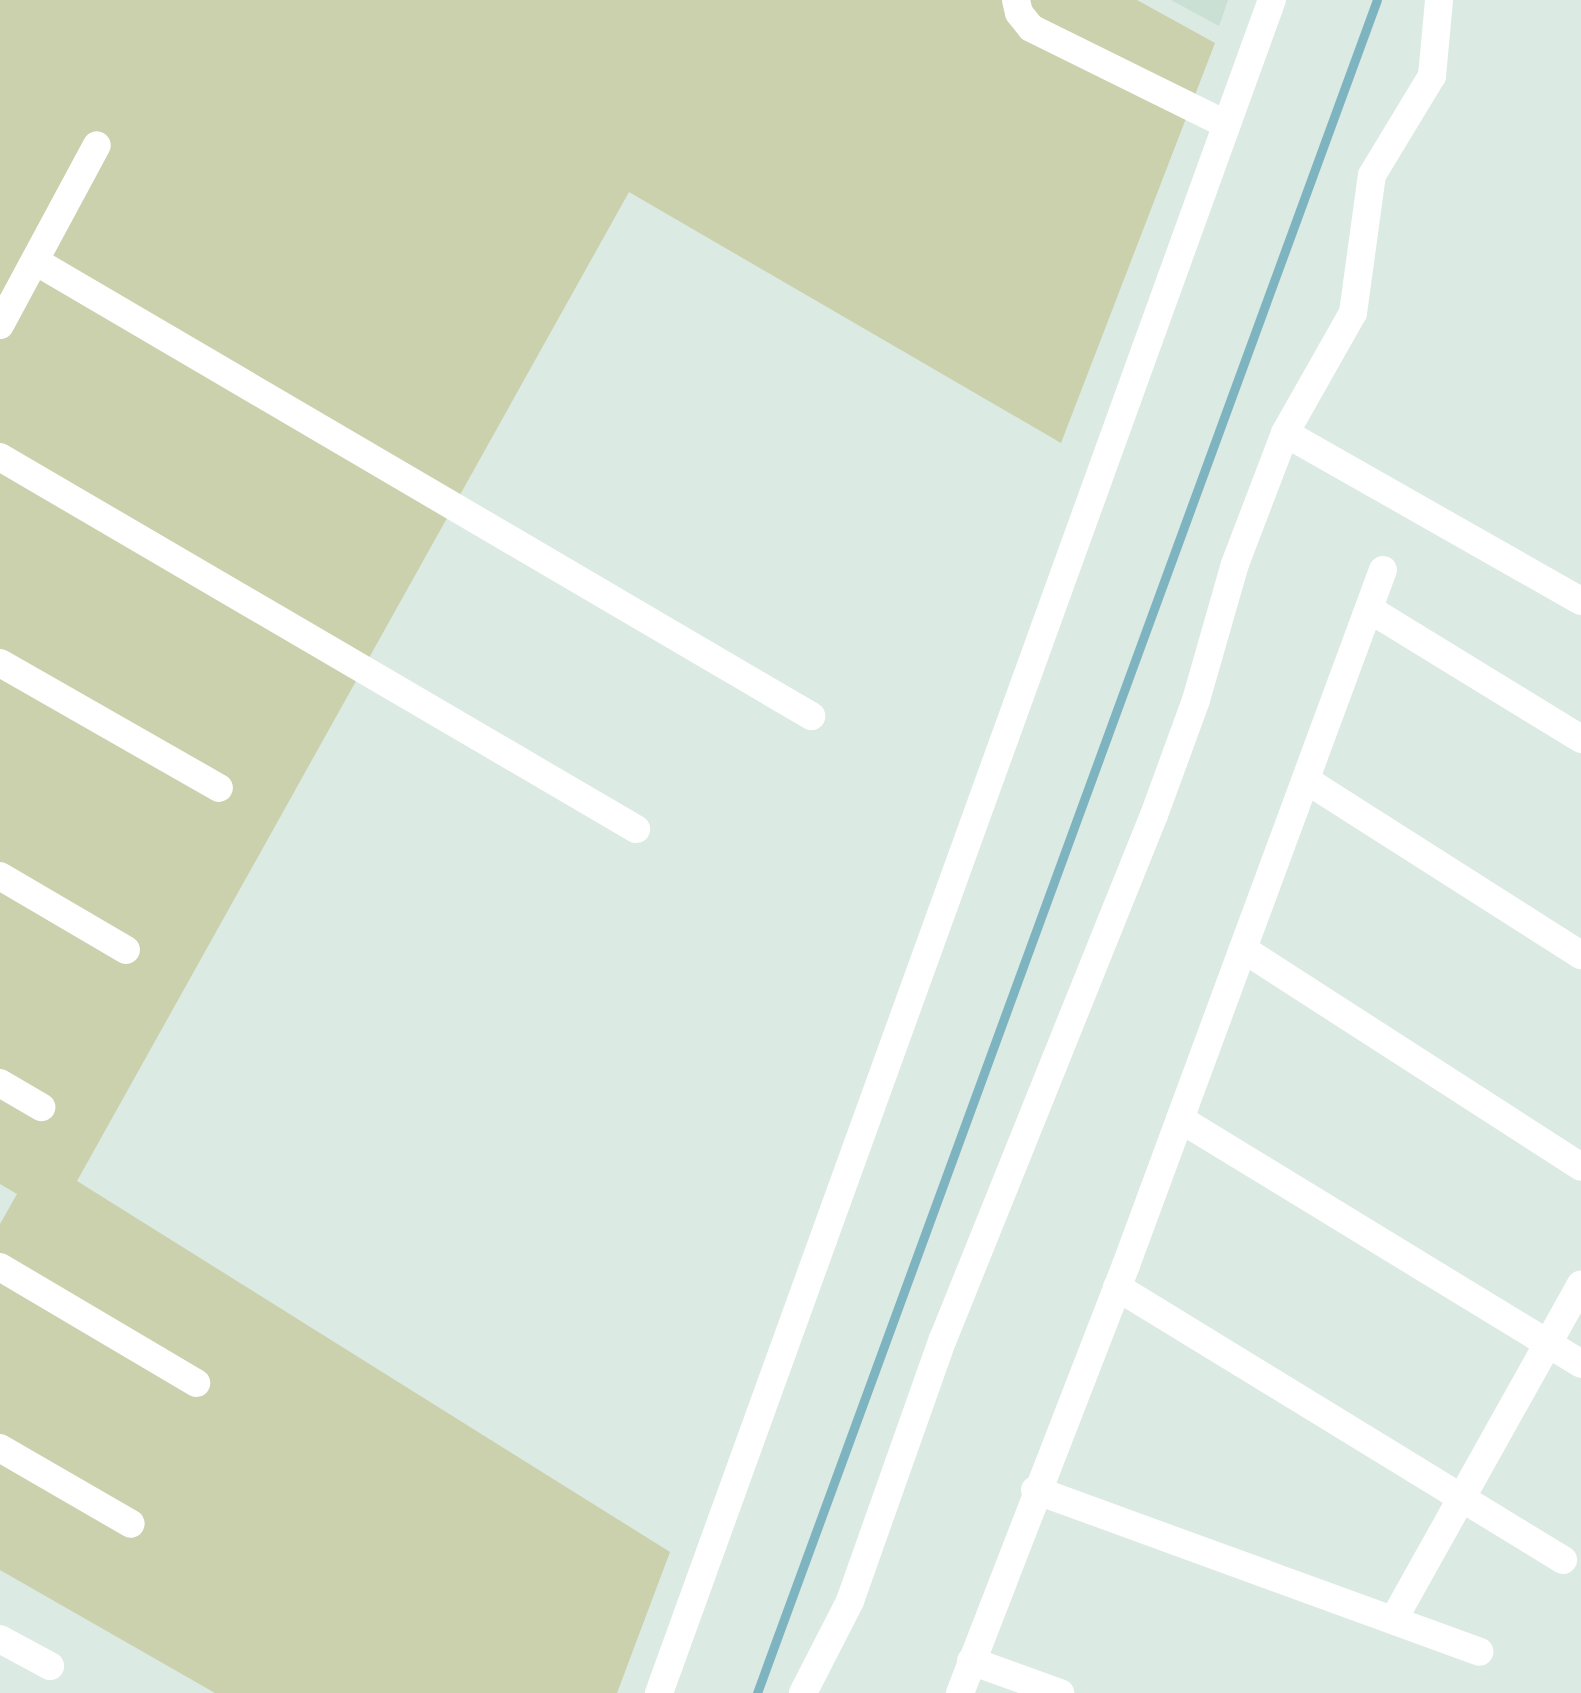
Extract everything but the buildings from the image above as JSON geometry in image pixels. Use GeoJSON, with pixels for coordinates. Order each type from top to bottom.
{"type":"FeatureCollection","features":[{"type":"Feature","properties":{"kind":"street"},"geometry":{"type":"LineString","coordinates":[[1016,0],[1031,28],[1223,123]]}},
{"type":"Feature","properties":{"kind":"street"},"geometry":{"type":"LineString","coordinates":[[659,1693],[1223,123],[1272,0]]}},
{"type":"Feature","properties":{"kind":"street"},"geometry":{"type":"LineString","coordinates":[[803,1693],[850,1601],[943,1339],[1154,815],[1196,700],[1235,564],[1285,433],[1353,313],[1372,175],[1432,76],[1439,0]]}},
{"type":"Feature","properties":{"kind":"street"},"geometry":{"type":"LineString","coordinates":[[0,325],[97,145]]}},
{"type":"Feature","properties":{"kind":"street"},"geometry":{"type":"LineString","coordinates":[[35,261],[811,716]]}},
{"type":"Feature","properties":{"kind":"street"},"geometry":{"type":"LineString","coordinates":[[1285,433],[1581,601]]}},
{"type":"Feature","properties":{"kind":"street"},"geometry":{"type":"LineString","coordinates":[[0,457],[636,829]]}},
{"type":"Feature","properties":{"kind":"street"},"geometry":{"type":"LineString","coordinates":[[960,1693],[1035,1490],[1117,1287],[1383,570]]}},
{"type":"Feature","properties":{"kind":"street"},"geometry":{"type":"LineString","coordinates":[[1369,609],[1581,739]]}},
{"type":"Feature","properties":{"kind":"street"},"geometry":{"type":"LineString","coordinates":[[0,663],[219,788]]}},
{"type":"Feature","properties":{"kind":"street"},"geometry":{"type":"LineString","coordinates":[[1306,780],[1581,955]]}},
{"type":"Feature","properties":{"kind":"street"},"geometry":{"type":"LineString","coordinates":[[0,876],[126,950]]}},
{"type":"Feature","properties":{"kind":"street"},"geometry":{"type":"LineString","coordinates":[[1243,949],[1581,1167]]}},
{"type":"Feature","properties":{"kind":"street"},"geometry":{"type":"LineString","coordinates":[[0,1083],[41,1107]]}},
{"type":"Feature","properties":{"kind":"street"},"geometry":{"type":"LineString","coordinates":[[1180,1119],[1581,1364]]}},
{"type":"Feature","properties":{"kind":"street"},"geometry":{"type":"LineString","coordinates":[[0,1267],[196,1383]]}},
{"type":"Feature","properties":{"kind":"street"},"geometry":{"type":"LineString","coordinates":[[1395,1617],[1545,1342],[1581,1284]]}},
{"type":"Feature","properties":{"kind":"street"},"geometry":{"type":"LineString","coordinates":[[1117,1287],[1563,1560]]}},
{"type":"Feature","properties":{"kind":"street"},"geometry":{"type":"LineString","coordinates":[[0,1448],[131,1524]]}},
{"type":"Feature","properties":{"kind":"street"},"geometry":{"type":"LineString","coordinates":[[1035,1490],[1395,1617],[1479,1652]]}},
{"type":"Feature","properties":{"kind":"street"},"geometry":{"type":"LineString","coordinates":[[0,1639],[50,1666]]}},
{"type":"Feature","properties":{"kind":"street"},"geometry":{"type":"LineString","coordinates":[[971,1661],[1060,1693]]}},
{"type":"Feature","properties":{"kind":"shaded area"},"geometry":{"type":"Polygon","coordinates":[[[1171,0],[1228,0],[1219,26],[1171,0]]]}},
{"type":"Feature","properties":{"kind":"green space"},"geometry":{"type":"Polygon","coordinates":[[[0,0],[1137,0],[1215,43],[1061,443],[629,192],[77,1181],[670,1552],[617,1693],[215,1693],[0,1570],[0,1224],[17,1194],[0,1184],[0,0]]]}},
{"type":"Feature","properties":{"kind":"waterway"},"geometry":{"type":"LineString","coordinates":[[757,1693],[1377,0]]}}]}
